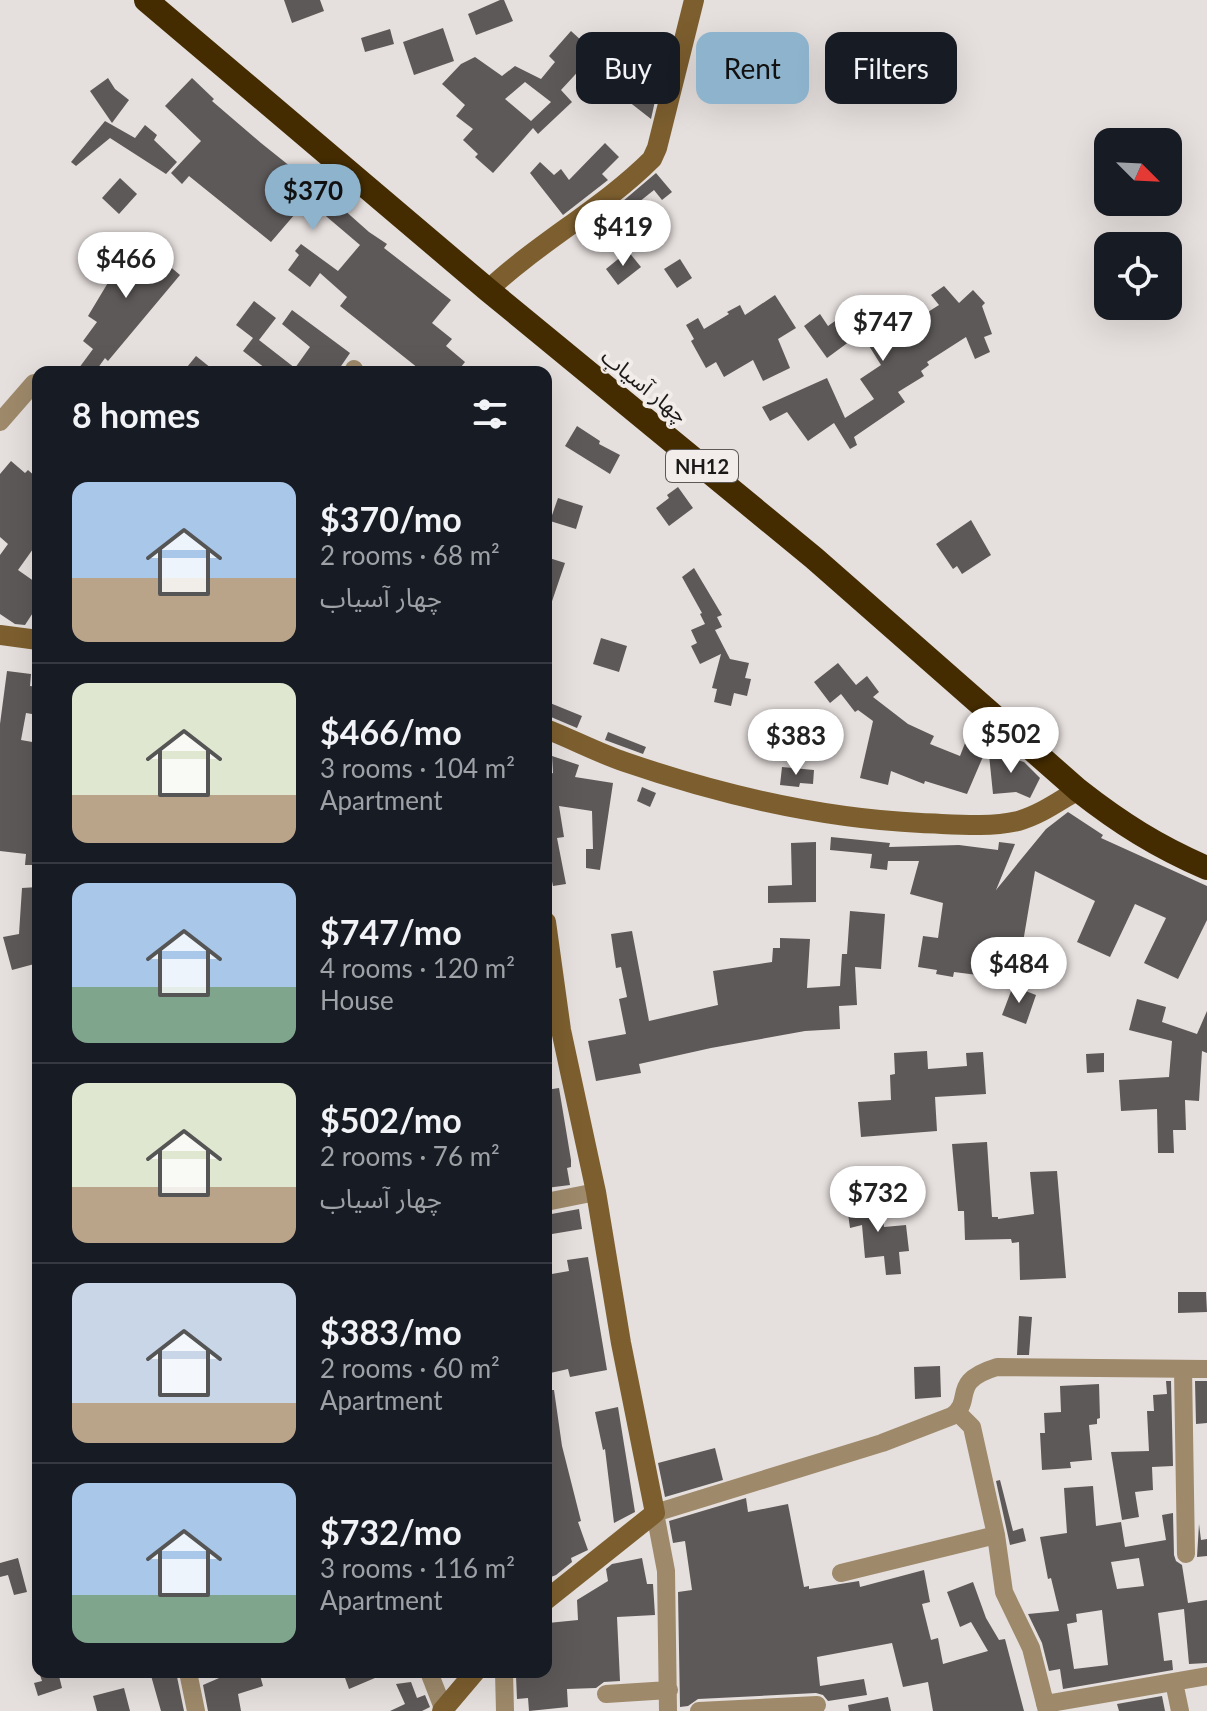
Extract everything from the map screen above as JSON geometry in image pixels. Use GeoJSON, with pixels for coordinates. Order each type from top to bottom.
{"type":"FeatureCollection","features":[{"type":"Feature","properties":{"kind":"highway","name":"چهار آسیاب"},"geometry":{"type":"LineString","coordinates":[[146,0],[488,290],[814,558],[1078,790],[1120,823],[1164,849],[1207,868]]}},
{"type":"Feature","properties":{"kind":"street"},"geometry":{"type":"LineString","coordinates":[[488,290],[652,159],[694,0]]}},
{"type":"Feature","properties":{"kind":"street"},"geometry":{"type":"LineString","coordinates":[[0,422],[32,385]]}},
{"type":"Feature","properties":{"kind":"street"},"geometry":{"type":"LineString","coordinates":[[0,635],[32,639]]}},
{"type":"Feature","properties":{"kind":"street"},"geometry":{"type":"LineString","coordinates":[[552,737],[764,803],[904,822],[969,825],[1018,821],[1078,790]]}},
{"type":"Feature","properties":{"kind":"street"},"geometry":{"type":"LineString","coordinates":[[552,968],[561,1030],[596,1192],[621,1343],[666,1571],[668,1711]]}},
{"type":"Feature","properties":{"kind":"street"},"geometry":{"type":"LineString","coordinates":[[552,1201],[596,1192]]}},
{"type":"Feature","properties":{"kind":"street"},"geometry":{"type":"LineString","coordinates":[[957,1412],[965,1385],[976,1373],[997,1367],[1207,1369]]}},
{"type":"Feature","properties":{"kind":"street"},"geometry":{"type":"LineString","coordinates":[[1183,1369],[1186,1554]]}},
{"type":"Feature","properties":{"kind":"street"},"geometry":{"type":"LineString","coordinates":[[552,1595],[655,1513],[882,1443],[957,1412]]}},
{"type":"Feature","properties":{"kind":"street"},"geometry":{"type":"LineString","coordinates":[[957,1412],[972,1427],[996,1535],[1004,1592],[1031,1648],[1046,1707],[1207,1676]]}},
{"type":"Feature","properties":{"kind":"street"},"geometry":{"type":"LineString","coordinates":[[841,1573],[996,1535]]}},
{"type":"Feature","properties":{"kind":"street"},"geometry":{"type":"LineString","coordinates":[[189,1678],[196,1711]]}},
{"type":"Feature","properties":{"kind":"street"},"geometry":{"type":"LineString","coordinates":[[431,1678],[443,1710],[470,1678]]}},
{"type":"Feature","properties":{"kind":"street"},"geometry":{"type":"LineString","coordinates":[[504,1678],[505,1711]]}},
{"type":"Feature","properties":{"kind":"street"},"geometry":{"type":"LineString","coordinates":[[1174,1682],[1180,1711]]}},
{"type":"Feature","properties":{"kind":"street"},"geometry":{"type":"LineString","coordinates":[[606,1694],[669,1690]]}},
{"type":"Feature","properties":{"kind":"street"},"geometry":{"type":"LineString","coordinates":[[699,1711],[817,1705]]}},
{"type":"Feature","properties":{"kind":"building"},"geometry":{"type":"Polygon","coordinates":[[[284,0],[320,0],[324,11],[292,23],[284,0]]]}},
{"type":"Feature","properties":{"kind":"building"},"geometry":{"type":"Polygon","coordinates":[[[504,0],[513,21],[476,35],[468,14],[504,0]]]}},
{"type":"Feature","properties":{"kind":"building"},"geometry":{"type":"Polygon","coordinates":[[[443,28],[454,61],[414,75],[403,42],[443,28]]]}},
{"type":"Feature","properties":{"kind":"building"},"geometry":{"type":"Polygon","coordinates":[[[390,29],[394,44],[365,52],[361,38],[390,29]]]}},
{"type":"Feature","properties":{"kind":"building"},"geometry":{"type":"Polygon","coordinates":[[[571,31],[576,36],[576,74],[561,90],[572,102],[538,134],[533,128],[493,173],[475,157],[478,154],[463,140],[473,129],[456,116],[465,105],[442,84],[461,64],[475,57],[502,76],[515,66],[541,79],[555,62],[549,56],[571,31]],[[525,82],[505,99],[531,121],[551,102],[525,82]]]}},
{"type":"Feature","properties":{"kind":"building"},"geometry":{"type":"Polygon","coordinates":[[[108,78],[115,89],[129,100],[112,123],[90,91],[108,78]]]}},
{"type":"Feature","properties":{"kind":"building"},"geometry":{"type":"Polygon","coordinates":[[[192,78],[214,99],[212,101],[261,143],[296,171],[298,169],[369,232],[387,244],[384,248],[451,300],[432,323],[452,339],[446,346],[465,362],[462,366],[415,366],[340,306],[347,297],[320,273],[310,287],[288,270],[299,255],[295,251],[301,244],[338,271],[360,245],[307,200],[271,242],[189,176],[182,184],[171,173],[201,141],[165,106],[192,78]]]}},
{"type":"Feature","properties":{"kind":"building"},"geometry":{"type":"Polygon","coordinates":[[[632,104],[654,104],[651,119],[632,104]]]}},
{"type":"Feature","properties":{"kind":"building"},"geometry":{"type":"Polygon","coordinates":[[[105,121],[135,138],[145,125],[157,135],[154,140],[177,162],[166,174],[110,138],[76,166],[71,162],[105,121]]]}},
{"type":"Feature","properties":{"kind":"building"},"geometry":{"type":"Polygon","coordinates":[[[605,143],[619,157],[602,174],[608,180],[563,215],[530,173],[540,162],[554,175],[561,169],[569,180],[605,143]]]}},
{"type":"Feature","properties":{"kind":"building"},"geometry":{"type":"Polygon","coordinates":[[[656,173],[672,192],[662,200],[654,190],[634,206],[642,216],[631,225],[616,207],[656,173]]]}},
{"type":"Feature","properties":{"kind":"building"},"geometry":{"type":"Polygon","coordinates":[[[120,178],[137,194],[119,214],[102,198],[120,178]]]}},
{"type":"Feature","properties":{"kind":"building"},"geometry":{"type":"Polygon","coordinates":[[[126,235],[138,243],[140,241],[180,275],[108,361],[105,358],[99,366],[80,366],[93,349],[83,341],[97,322],[88,316],[115,271],[109,268],[126,235]]]}},
{"type":"Feature","properties":{"kind":"building"},"geometry":{"type":"Polygon","coordinates":[[[628,251],[641,267],[618,285],[606,269],[628,251]]]}},
{"type":"Feature","properties":{"kind":"building"},"geometry":{"type":"Polygon","coordinates":[[[680,259],[692,278],[677,288],[664,269],[680,259]]]}},
{"type":"Feature","properties":{"kind":"building"},"geometry":{"type":"Polygon","coordinates":[[[944,286],[959,303],[973,290],[985,303],[982,306],[992,334],[984,337],[990,352],[975,359],[966,337],[927,362],[929,365],[921,371],[924,376],[898,392],[905,402],[854,437],[857,445],[850,449],[834,423],[808,441],[787,412],[770,421],[762,407],[827,378],[845,418],[874,399],[860,379],[881,365],[861,333],[827,358],[804,326],[820,314],[828,326],[856,306],[887,338],[939,305],[931,295],[944,286]]]}},
{"type":"Feature","properties":{"kind":"building"},"geometry":{"type":"Polygon","coordinates":[[[775,295],[796,328],[778,339],[790,368],[763,381],[753,360],[724,377],[716,362],[706,368],[686,325],[698,318],[704,329],[740,305],[745,315],[775,295]]]}},
{"type":"Feature","properties":{"kind":"building"},"geometry":{"type":"Polygon","coordinates":[[[254,301],[276,318],[259,340],[292,366],[262,366],[243,351],[253,338],[236,325],[254,301]]]}},
{"type":"Feature","properties":{"kind":"building"},"geometry":{"type":"Polygon","coordinates":[[[292,310],[350,353],[341,366],[296,366],[310,347],[282,324],[292,310]]]}},
{"type":"Feature","properties":{"kind":"building"},"geometry":{"type":"Polygon","coordinates":[[[196,356],[208,366],[188,366],[196,356]]]}},
{"type":"Feature","properties":{"kind":"building"},"geometry":{"type":"Polygon","coordinates":[[[577,426],[600,441],[599,444],[620,455],[610,474],[565,446],[577,426]]]}},
{"type":"Feature","properties":{"kind":"building"},"geometry":{"type":"Polygon","coordinates":[[[11,461],[25,473],[28,470],[32,474],[32,550],[18,570],[32,580],[32,614],[25,625],[15,624],[0,614],[0,555],[8,544],[0,537],[0,474],[11,461]]]}},
{"type":"Feature","properties":{"kind":"building"},"geometry":{"type":"Polygon","coordinates":[[[678,487],[693,508],[669,526],[656,508],[678,487]]]}},
{"type":"Feature","properties":{"kind":"building"},"geometry":{"type":"Polygon","coordinates":[[[558,498],[583,506],[576,529],[552,522],[558,498]]]}},
{"type":"Feature","properties":{"kind":"building"},"geometry":{"type":"Polygon","coordinates":[[[971,520],[991,555],[962,574],[957,566],[953,569],[936,544],[971,520]]]}},
{"type":"Feature","properties":{"kind":"building"},"geometry":{"type":"Polygon","coordinates":[[[552,559],[565,563],[552,601],[552,559]]]}},
{"type":"Feature","properties":{"kind":"building"},"geometry":{"type":"Polygon","coordinates":[[[694,568],[722,615],[717,617],[722,627],[715,630],[730,659],[749,663],[745,678],[751,679],[747,696],[734,693],[731,706],[714,702],[717,689],[712,688],[721,654],[700,664],[691,646],[697,643],[691,630],[705,624],[682,577],[694,568]]]}},
{"type":"Feature","properties":{"kind":"building"},"geometry":{"type":"Polygon","coordinates":[[[601,638],[627,646],[619,672],[593,664],[601,638]]]}},
{"type":"Feature","properties":{"kind":"building"},"geometry":{"type":"Polygon","coordinates":[[[838,663],[856,685],[867,676],[879,692],[873,697],[908,724],[934,736],[930,744],[960,756],[969,733],[988,745],[967,794],[925,781],[924,784],[891,771],[888,785],[860,778],[873,721],[858,710],[855,712],[841,694],[830,703],[814,682],[838,663]]]}},
{"type":"Feature","properties":{"kind":"building"},"geometry":{"type":"Polygon","coordinates":[[[7,671],[31,674],[32,714],[26,713],[21,740],[32,742],[32,865],[25,865],[26,854],[0,851],[0,724],[7,671]]]}},
{"type":"Feature","properties":{"kind":"building"},"geometry":{"type":"Polygon","coordinates":[[[552,704],[582,716],[577,728],[552,717],[552,704]]]}},
{"type":"Feature","properties":{"kind":"building"},"geometry":{"type":"Polygon","coordinates":[[[608,732],[646,747],[643,754],[605,740],[608,732]]]}},
{"type":"Feature","properties":{"kind":"building"},"geometry":{"type":"Polygon","coordinates":[[[988,745],[1024,762],[1040,778],[1030,798],[1016,792],[993,794],[988,745]]]}},
{"type":"Feature","properties":{"kind":"building"},"geometry":{"type":"Polygon","coordinates":[[[552,756],[579,765],[575,777],[613,783],[600,870],[586,868],[586,849],[593,849],[592,811],[559,806],[564,837],[557,838],[566,884],[553,886],[552,773],[552,756]]]}},
{"type":"Feature","properties":{"kind":"building"},"geometry":{"type":"Polygon","coordinates":[[[782,767],[814,770],[813,784],[800,783],[799,787],[780,785],[782,767]]]}},
{"type":"Feature","properties":{"kind":"building"},"geometry":{"type":"Polygon","coordinates":[[[642,787],[656,793],[650,807],[637,801],[642,787]]]}},
{"type":"Feature","properties":{"kind":"building"},"geometry":{"type":"Polygon","coordinates":[[[1068,812],[1103,835],[1101,838],[1207,886],[1207,920],[1178,979],[1144,963],[1166,918],[1135,904],[1110,957],[1077,942],[1095,901],[1035,871],[1018,972],[986,968],[985,976],[954,972],[953,977],[936,974],[937,970],[918,967],[923,936],[938,938],[943,903],[910,894],[919,861],[888,861],[887,870],[870,868],[872,854],[830,850],[831,837],[890,843],[889,847],[959,845],[998,850],[999,842],[1015,844],[996,890],[1046,829],[1068,812]]]}},
{"type":"Feature","properties":{"kind":"building"},"geometry":{"type":"Polygon","coordinates":[[[816,842],[816,902],[768,903],[768,886],[792,885],[791,843],[816,842]]]}},
{"type":"Feature","properties":{"kind":"building"},"geometry":{"type":"Polygon","coordinates":[[[32,887],[32,965],[12,970],[3,937],[19,934],[22,888],[32,887]]]}},
{"type":"Feature","properties":{"kind":"building"},"geometry":{"type":"Polygon","coordinates":[[[850,911],[885,914],[881,969],[855,967],[857,1005],[839,1006],[840,1029],[805,1031],[711,1048],[639,1064],[641,1073],[596,1081],[588,1041],[626,1034],[619,999],[627,997],[621,967],[616,968],[611,934],[632,931],[649,1021],[718,1005],[713,971],[772,962],[773,948],[780,948],[780,938],[810,939],[807,988],[840,986],[842,954],[847,954],[850,911]]]}},
{"type":"Feature","properties":{"kind":"building"},"geometry":{"type":"Polygon","coordinates":[[[1013,986],[1036,995],[1026,1024],[1002,1015],[1013,986]]]}},
{"type":"Feature","properties":{"kind":"building"},"geometry":{"type":"Polygon","coordinates":[[[1137,999],[1166,1007],[1162,1022],[1197,1034],[1207,1011],[1207,1053],[1202,1051],[1199,1101],[1185,1100],[1186,1130],[1173,1130],[1174,1153],[1158,1153],[1157,1109],[1121,1111],[1119,1080],[1169,1077],[1172,1041],[1129,1030],[1137,999]]]}},
{"type":"Feature","properties":{"kind":"building"},"geometry":{"type":"Polygon","coordinates":[[[927,1051],[928,1069],[967,1066],[966,1053],[983,1052],[986,1094],[935,1097],[937,1131],[861,1137],[858,1102],[891,1100],[890,1075],[895,1074],[894,1053],[927,1051]]]}},
{"type":"Feature","properties":{"kind":"building"},"geometry":{"type":"Polygon","coordinates":[[[1104,1053],[1104,1072],[1087,1073],[1086,1054],[1104,1053]]]}},
{"type":"Feature","properties":{"kind":"building"},"geometry":{"type":"Polygon","coordinates":[[[559,1088],[571,1167],[567,1168],[570,1185],[552,1187],[552,1089],[559,1088]]]}},
{"type":"Feature","properties":{"kind":"building"},"geometry":{"type":"Polygon","coordinates":[[[987,1142],[992,1217],[998,1219],[1034,1214],[1030,1172],[1057,1171],[1066,1278],[1020,1280],[1019,1242],[1012,1243],[1011,1239],[965,1240],[964,1211],[958,1211],[952,1144],[987,1142]]]}},
{"type":"Feature","properties":{"kind":"building"},"geometry":{"type":"Polygon","coordinates":[[[859,1189],[863,1214],[882,1210],[884,1227],[906,1225],[909,1251],[899,1252],[901,1274],[886,1275],[884,1256],[865,1258],[862,1225],[850,1228],[845,1191],[859,1189]]]}},
{"type":"Feature","properties":{"kind":"building"},"geometry":{"type":"Polygon","coordinates":[[[579,1209],[582,1229],[552,1234],[552,1214],[579,1209]]]}},
{"type":"Feature","properties":{"kind":"building"},"geometry":{"type":"Polygon","coordinates":[[[588,1257],[607,1370],[570,1377],[568,1369],[552,1373],[552,1274],[569,1271],[567,1260],[588,1257]]]}},
{"type":"Feature","properties":{"kind":"building"},"geometry":{"type":"Polygon","coordinates":[[[1178,1292],[1206,1292],[1207,1312],[1178,1313],[1178,1292]]]}},
{"type":"Feature","properties":{"kind":"building"},"geometry":{"type":"Polygon","coordinates":[[[1019,1316],[1032,1317],[1029,1355],[1017,1355],[1019,1316]]]}},
{"type":"Feature","properties":{"kind":"building"},"geometry":{"type":"Polygon","coordinates":[[[940,1366],[941,1397],[915,1399],[914,1367],[940,1366]]]}},
{"type":"Feature","properties":{"kind":"building"},"geometry":{"type":"Polygon","coordinates":[[[1166,1381],[1171,1381],[1173,1466],[1152,1467],[1153,1490],[1135,1492],[1139,1517],[1122,1520],[1111,1452],[1149,1451],[1147,1411],[1154,1411],[1153,1395],[1167,1394],[1166,1381]]]}},
{"type":"Feature","properties":{"kind":"building"},"geometry":{"type":"Polygon","coordinates":[[[1195,1381],[1207,1381],[1207,1423],[1196,1424],[1195,1381]]]}},
{"type":"Feature","properties":{"kind":"building"},"geometry":{"type":"Polygon","coordinates":[[[1099,1384],[1100,1418],[1097,1424],[1089,1425],[1092,1460],[1070,1462],[1071,1468],[1042,1470],[1040,1433],[1045,1433],[1044,1413],[1061,1412],[1060,1386],[1099,1384]]]}},
{"type":"Feature","properties":{"kind":"building"},"geometry":{"type":"Polygon","coordinates":[[[552,1390],[581,1521],[578,1522],[588,1550],[571,1558],[572,1562],[552,1577],[552,1390]]]}},
{"type":"Feature","properties":{"kind":"building"},"geometry":{"type":"Polygon","coordinates":[[[618,1407],[635,1512],[614,1523],[605,1449],[595,1412],[618,1407]]]}},
{"type":"Feature","properties":{"kind":"building"},"geometry":{"type":"Polygon","coordinates":[[[715,1448],[723,1480],[665,1497],[658,1463],[715,1448]]]}},
{"type":"Feature","properties":{"kind":"building"},"geometry":{"type":"Polygon","coordinates":[[[1000,1480],[1013,1531],[1023,1528],[1026,1541],[1010,1545],[996,1481],[1000,1480]]]}},
{"type":"Feature","properties":{"kind":"building"},"geometry":{"type":"Polygon","coordinates":[[[1093,1486],[1096,1526],[1121,1522],[1125,1547],[1166,1540],[1162,1515],[1173,1513],[1174,1555],[1182,1565],[1188,1603],[1207,1600],[1207,1663],[1189,1664],[1184,1609],[1158,1613],[1164,1661],[1172,1660],[1173,1670],[1063,1689],[1060,1669],[1049,1671],[1042,1643],[1028,1614],[1059,1611],[1051,1578],[1048,1579],[1040,1537],[1067,1533],[1064,1488],[1093,1486]],[[1139,1558],[1111,1562],[1117,1589],[1144,1586],[1139,1558]],[[1102,1610],[1076,1614],[1077,1622],[1067,1624],[1074,1669],[1108,1665],[1102,1610]]]}},
{"type":"Feature","properties":{"kind":"building"},"geometry":{"type":"Polygon","coordinates":[[[746,1498],[748,1512],[788,1504],[804,1587],[809,1586],[809,1589],[859,1581],[860,1587],[924,1570],[930,1602],[922,1604],[931,1640],[938,1638],[943,1664],[988,1651],[971,1622],[960,1627],[947,1592],[973,1582],[986,1618],[999,1640],[1005,1639],[1024,1711],[933,1711],[928,1682],[903,1687],[892,1643],[817,1657],[820,1686],[864,1679],[867,1695],[828,1701],[816,1693],[698,1699],[680,1707],[678,1592],[692,1590],[685,1541],[673,1543],[669,1521],[746,1498]]]}},
{"type":"Feature","properties":{"kind":"building"},"geometry":{"type":"Polygon","coordinates":[[[1199,1524],[1201,1540],[1207,1539],[1207,1556],[1197,1557],[1199,1524]]]}},
{"type":"Feature","properties":{"kind":"building"},"geometry":{"type":"Polygon","coordinates":[[[18,1558],[27,1592],[14,1595],[8,1575],[0,1577],[0,1563],[18,1558]]]}},
{"type":"Feature","properties":{"kind":"building"},"geometry":{"type":"Polygon","coordinates":[[[642,1558],[647,1584],[653,1584],[655,1615],[617,1617],[620,1681],[604,1682],[596,1688],[567,1689],[568,1707],[529,1711],[528,1698],[517,1699],[516,1678],[552,1678],[552,1623],[578,1620],[577,1600],[608,1581],[606,1569],[612,1564],[642,1558]]]}},
{"type":"Feature","properties":{"kind":"building"},"geometry":{"type":"Polygon","coordinates":[[[41,1678],[60,1678],[62,1688],[38,1696],[34,1683],[42,1681],[41,1678]]]}},
{"type":"Feature","properties":{"kind":"building"},"geometry":{"type":"Polygon","coordinates":[[[152,1678],[177,1678],[184,1711],[161,1711],[152,1678]]]}},
{"type":"Feature","properties":{"kind":"building"},"geometry":{"type":"Polygon","coordinates":[[[219,1678],[261,1678],[263,1686],[238,1694],[241,1711],[208,1711],[203,1685],[219,1678]]]}},
{"type":"Feature","properties":{"kind":"building"},"geometry":{"type":"Polygon","coordinates":[[[345,1678],[375,1678],[349,1689],[345,1678]]]}},
{"type":"Feature","properties":{"kind":"building"},"geometry":{"type":"Polygon","coordinates":[[[411,1682],[417,1698],[425,1695],[430,1707],[422,1711],[390,1711],[405,1704],[396,1684],[411,1682]]]}},
{"type":"Feature","properties":{"kind":"building"},"geometry":{"type":"Polygon","coordinates":[[[124,1688],[130,1711],[97,1711],[93,1696],[124,1688]]]}},
{"type":"Feature","properties":{"kind":"building"},"geometry":{"type":"Polygon","coordinates":[[[1162,1696],[1165,1711],[1119,1711],[1117,1704],[1162,1696]]]}},
{"type":"Feature","properties":{"kind":"building"},"geometry":{"type":"Polygon","coordinates":[[[888,1697],[891,1711],[849,1711],[848,1705],[888,1697]]]}}]}
